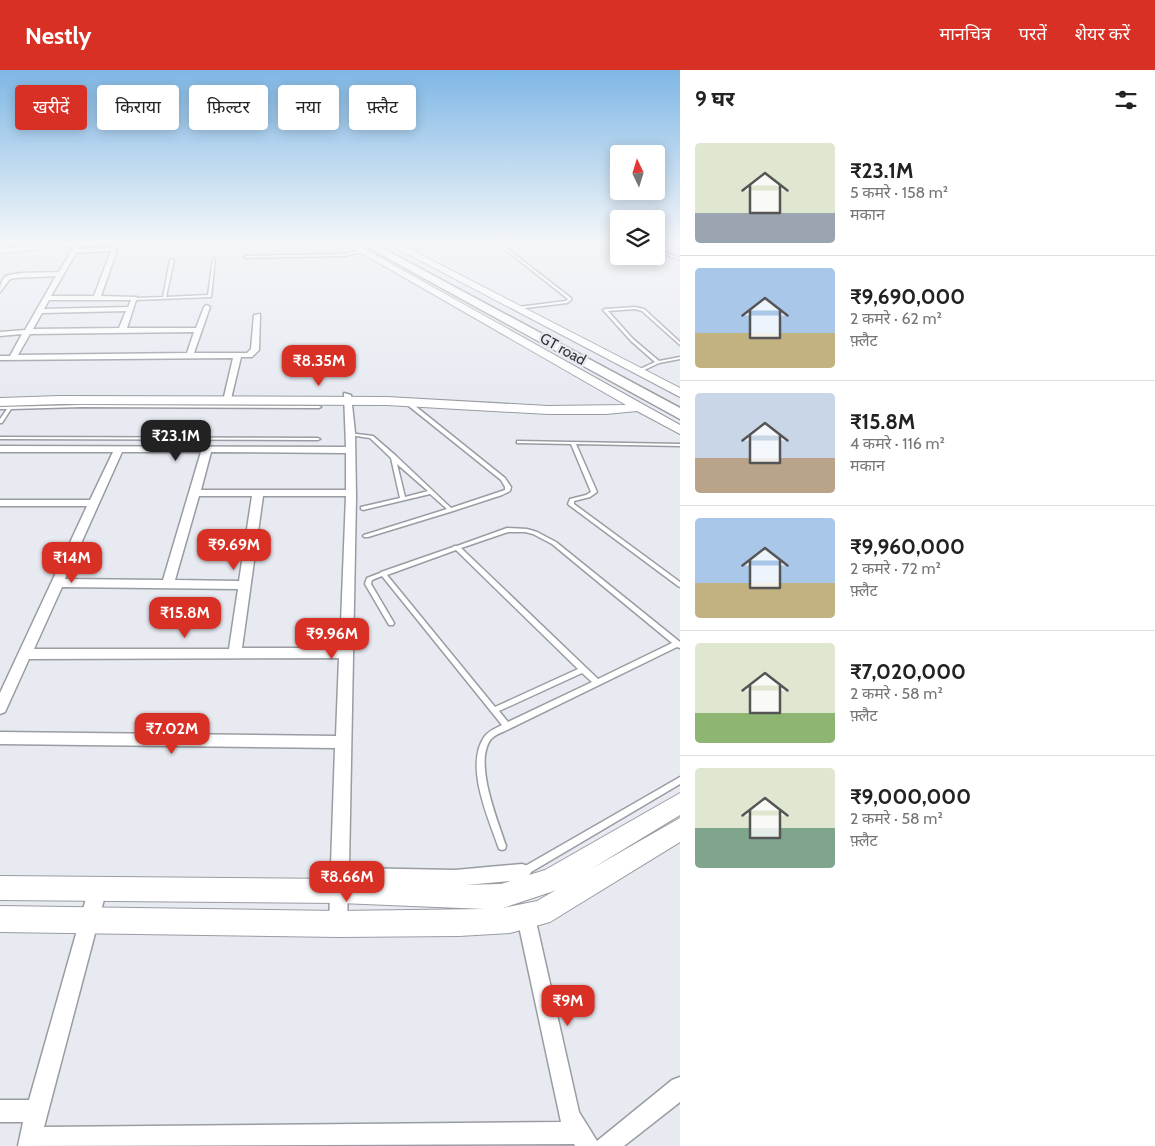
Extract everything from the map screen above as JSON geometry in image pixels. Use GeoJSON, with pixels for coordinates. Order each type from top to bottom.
{"type":"FeatureCollection","features":[{"type":"Feature","properties":{"kind":"highway","name":"GT road"},"geometry":{"type":"LineString","coordinates":[[451,293],[680,414]]}},
{"type":"Feature","properties":{"kind":"highway","name":"GT road"},"geometry":{"type":"LineString","coordinates":[[469,293],[680,406]]}},
{"type":"Feature","properties":{"kind":"street"},"geometry":{"type":"LineString","coordinates":[[13,357],[50,293]]}},
{"type":"Feature","properties":{"kind":"street"},"geometry":{"type":"LineString","coordinates":[[96,298],[98,293]]}},
{"type":"Feature","properties":{"kind":"street"},"geometry":{"type":"LineString","coordinates":[[443,293],[680,430]]}},
{"type":"Feature","properties":{"kind":"street"},"geometry":{"type":"LineString","coordinates":[[489,293],[680,393]]}},
{"type":"Feature","properties":{"kind":"street"},"geometry":{"type":"LineString","coordinates":[[47,298],[130,297],[135,299],[122,331]]}},
{"type":"Feature","properties":{"kind":"street"},"geometry":{"type":"LineString","coordinates":[[190,355],[207,307]]}},
{"type":"Feature","properties":{"kind":"street"},"geometry":{"type":"LineString","coordinates":[[40,311],[131,309]]}},
{"type":"Feature","properties":{"kind":"street"},"geometry":{"type":"LineString","coordinates":[[0,358],[249,355],[255,350],[258,315]]}},
{"type":"Feature","properties":{"kind":"street"},"geometry":{"type":"LineString","coordinates":[[0,334],[27,331],[199,330]]}},
{"type":"Feature","properties":{"kind":"street"},"geometry":{"type":"LineString","coordinates":[[227,398],[237,356]]}},
{"type":"Feature","properties":{"kind":"street"},"geometry":{"type":"LineString","coordinates":[[0,398],[79,395],[227,398]]}},
{"type":"Feature","properties":{"kind":"street"},"geometry":{"type":"LineString","coordinates":[[5,405],[60,400],[413,396],[552,404],[634,404]]}},
{"type":"Feature","properties":{"kind":"street"},"geometry":{"type":"LineString","coordinates":[[347,398],[548,410],[606,410],[634,404]]}},
{"type":"Feature","properties":{"kind":"street"},"geometry":{"type":"LineString","coordinates":[[338,924],[341,884],[346,653],[350,586],[351,434],[347,398]]}},
{"type":"Feature","properties":{"kind":"street"},"geometry":{"type":"LineString","coordinates":[[0,449],[351,450]]}},
{"type":"Feature","properties":{"kind":"street"},"geometry":{"type":"LineString","coordinates":[[0,708],[119,449]]}},
{"type":"Feature","properties":{"kind":"street"},"geometry":{"type":"LineString","coordinates":[[168,584],[207,450]]}},
{"type":"Feature","properties":{"kind":"street"},"geometry":{"type":"LineString","coordinates":[[194,493],[351,493]]}},
{"type":"Feature","properties":{"kind":"street"},"geometry":{"type":"LineString","coordinates":[[235,653],[258,493]]}},
{"type":"Feature","properties":{"kind":"street"},"geometry":{"type":"LineString","coordinates":[[0,503],[94,503]]}},
{"type":"Feature","properties":{"kind":"street"},"geometry":{"type":"LineString","coordinates":[[57,583],[245,585]]}},
{"type":"Feature","properties":{"kind":"street"},"geometry":{"type":"LineString","coordinates":[[25,654],[346,653]]}},
{"type":"Feature","properties":{"kind":"street"},"geometry":{"type":"LineString","coordinates":[[0,738],[345,742]]}},
{"type":"Feature","properties":{"kind":"street"},"geometry":{"type":"LineString","coordinates":[[341,884],[463,897],[501,896],[551,880],[680,803]]}},
{"type":"Feature","properties":{"kind":"street"},"geometry":{"type":"LineString","coordinates":[[0,919],[338,924],[459,923],[526,917],[541,913],[680,829]]}},
{"type":"Feature","properties":{"kind":"street"},"geometry":{"type":"LineString","coordinates":[[0,888],[341,884],[455,878],[522,872]]}},
{"type":"Feature","properties":{"kind":"street"},"geometry":{"type":"LineString","coordinates":[[98,888],[87,920],[29,1142],[583,1139]]}},
{"type":"Feature","properties":{"kind":"street"},"geometry":{"type":"LineString","coordinates":[[526,917],[569,1116],[583,1139]]}},
{"type":"Feature","properties":{"kind":"street"},"geometry":{"type":"LineString","coordinates":[[606,1146],[680,1088]]}},
{"type":"Feature","properties":{"kind":"street"},"geometry":{"type":"LineString","coordinates":[[0,1110],[37,1111]]}},
{"type":"Feature","properties":{"kind":"lane"},"geometry":{"type":"LineString","coordinates":[[164,298],[165,293]]}},
{"type":"Feature","properties":{"kind":"lane"},"geometry":{"type":"LineString","coordinates":[[135,299],[210,296],[210,293]]}},
{"type":"Feature","properties":{"kind":"lane"},"geometry":{"type":"LineString","coordinates":[[518,308],[567,302],[570,299],[563,293]]}},
{"type":"Feature","properties":{"kind":"lane"},"geometry":{"type":"LineString","coordinates":[[658,362],[632,340],[605,310],[634,308],[642,310],[680,344]]}},
{"type":"Feature","properties":{"kind":"lane"},"geometry":{"type":"LineString","coordinates":[[639,371],[658,362],[680,358]]}},
{"type":"Feature","properties":{"kind":"lane"},"geometry":{"type":"LineString","coordinates":[[366,536],[507,491],[507,483],[406,401]]}},
{"type":"Feature","properties":{"kind":"lane"},"geometry":{"type":"LineString","coordinates":[[0,408],[5,405],[320,408]]}},
{"type":"Feature","properties":{"kind":"lane"},"geometry":{"type":"LineString","coordinates":[[0,422],[5,405]]}},
{"type":"Feature","properties":{"kind":"lane"},"geometry":{"type":"LineString","coordinates":[[351,434],[371,437],[451,510]]}},
{"type":"Feature","properties":{"kind":"lane"},"geometry":{"type":"LineString","coordinates":[[0,438],[318,439]]}},
{"type":"Feature","properties":{"kind":"lane"},"geometry":{"type":"LineString","coordinates":[[519,442],[680,445]]}},
{"type":"Feature","properties":{"kind":"lane"},"geometry":{"type":"LineString","coordinates":[[573,443],[594,492],[588,496],[572,500],[571,504],[680,584]]}},
{"type":"Feature","properties":{"kind":"lane"},"geometry":{"type":"LineString","coordinates":[[393,456],[403,499]]}},
{"type":"Feature","properties":{"kind":"lane"},"geometry":{"type":"LineString","coordinates":[[363,508],[432,492]]}},
{"type":"Feature","properties":{"kind":"lane"},"geometry":{"type":"LineString","coordinates":[[391,623],[368,584],[369,579],[507,530],[525,530],[545,537],[678,645],[490,736],[482,748],[480,761],[482,776],[502,846]]}},
{"type":"Feature","properties":{"kind":"lane"},"geometry":{"type":"LineString","coordinates":[[456,547],[597,683]]}},
{"type":"Feature","properties":{"kind":"lane"},"geometry":{"type":"LineString","coordinates":[[383,573],[508,726]]}},
{"type":"Feature","properties":{"kind":"lane"},"geometry":{"type":"LineString","coordinates":[[495,710],[583,670]]}},
{"type":"Feature","properties":{"kind":"lane"},"geometry":{"type":"LineString","coordinates":[[522,872],[680,780]]}}]}
